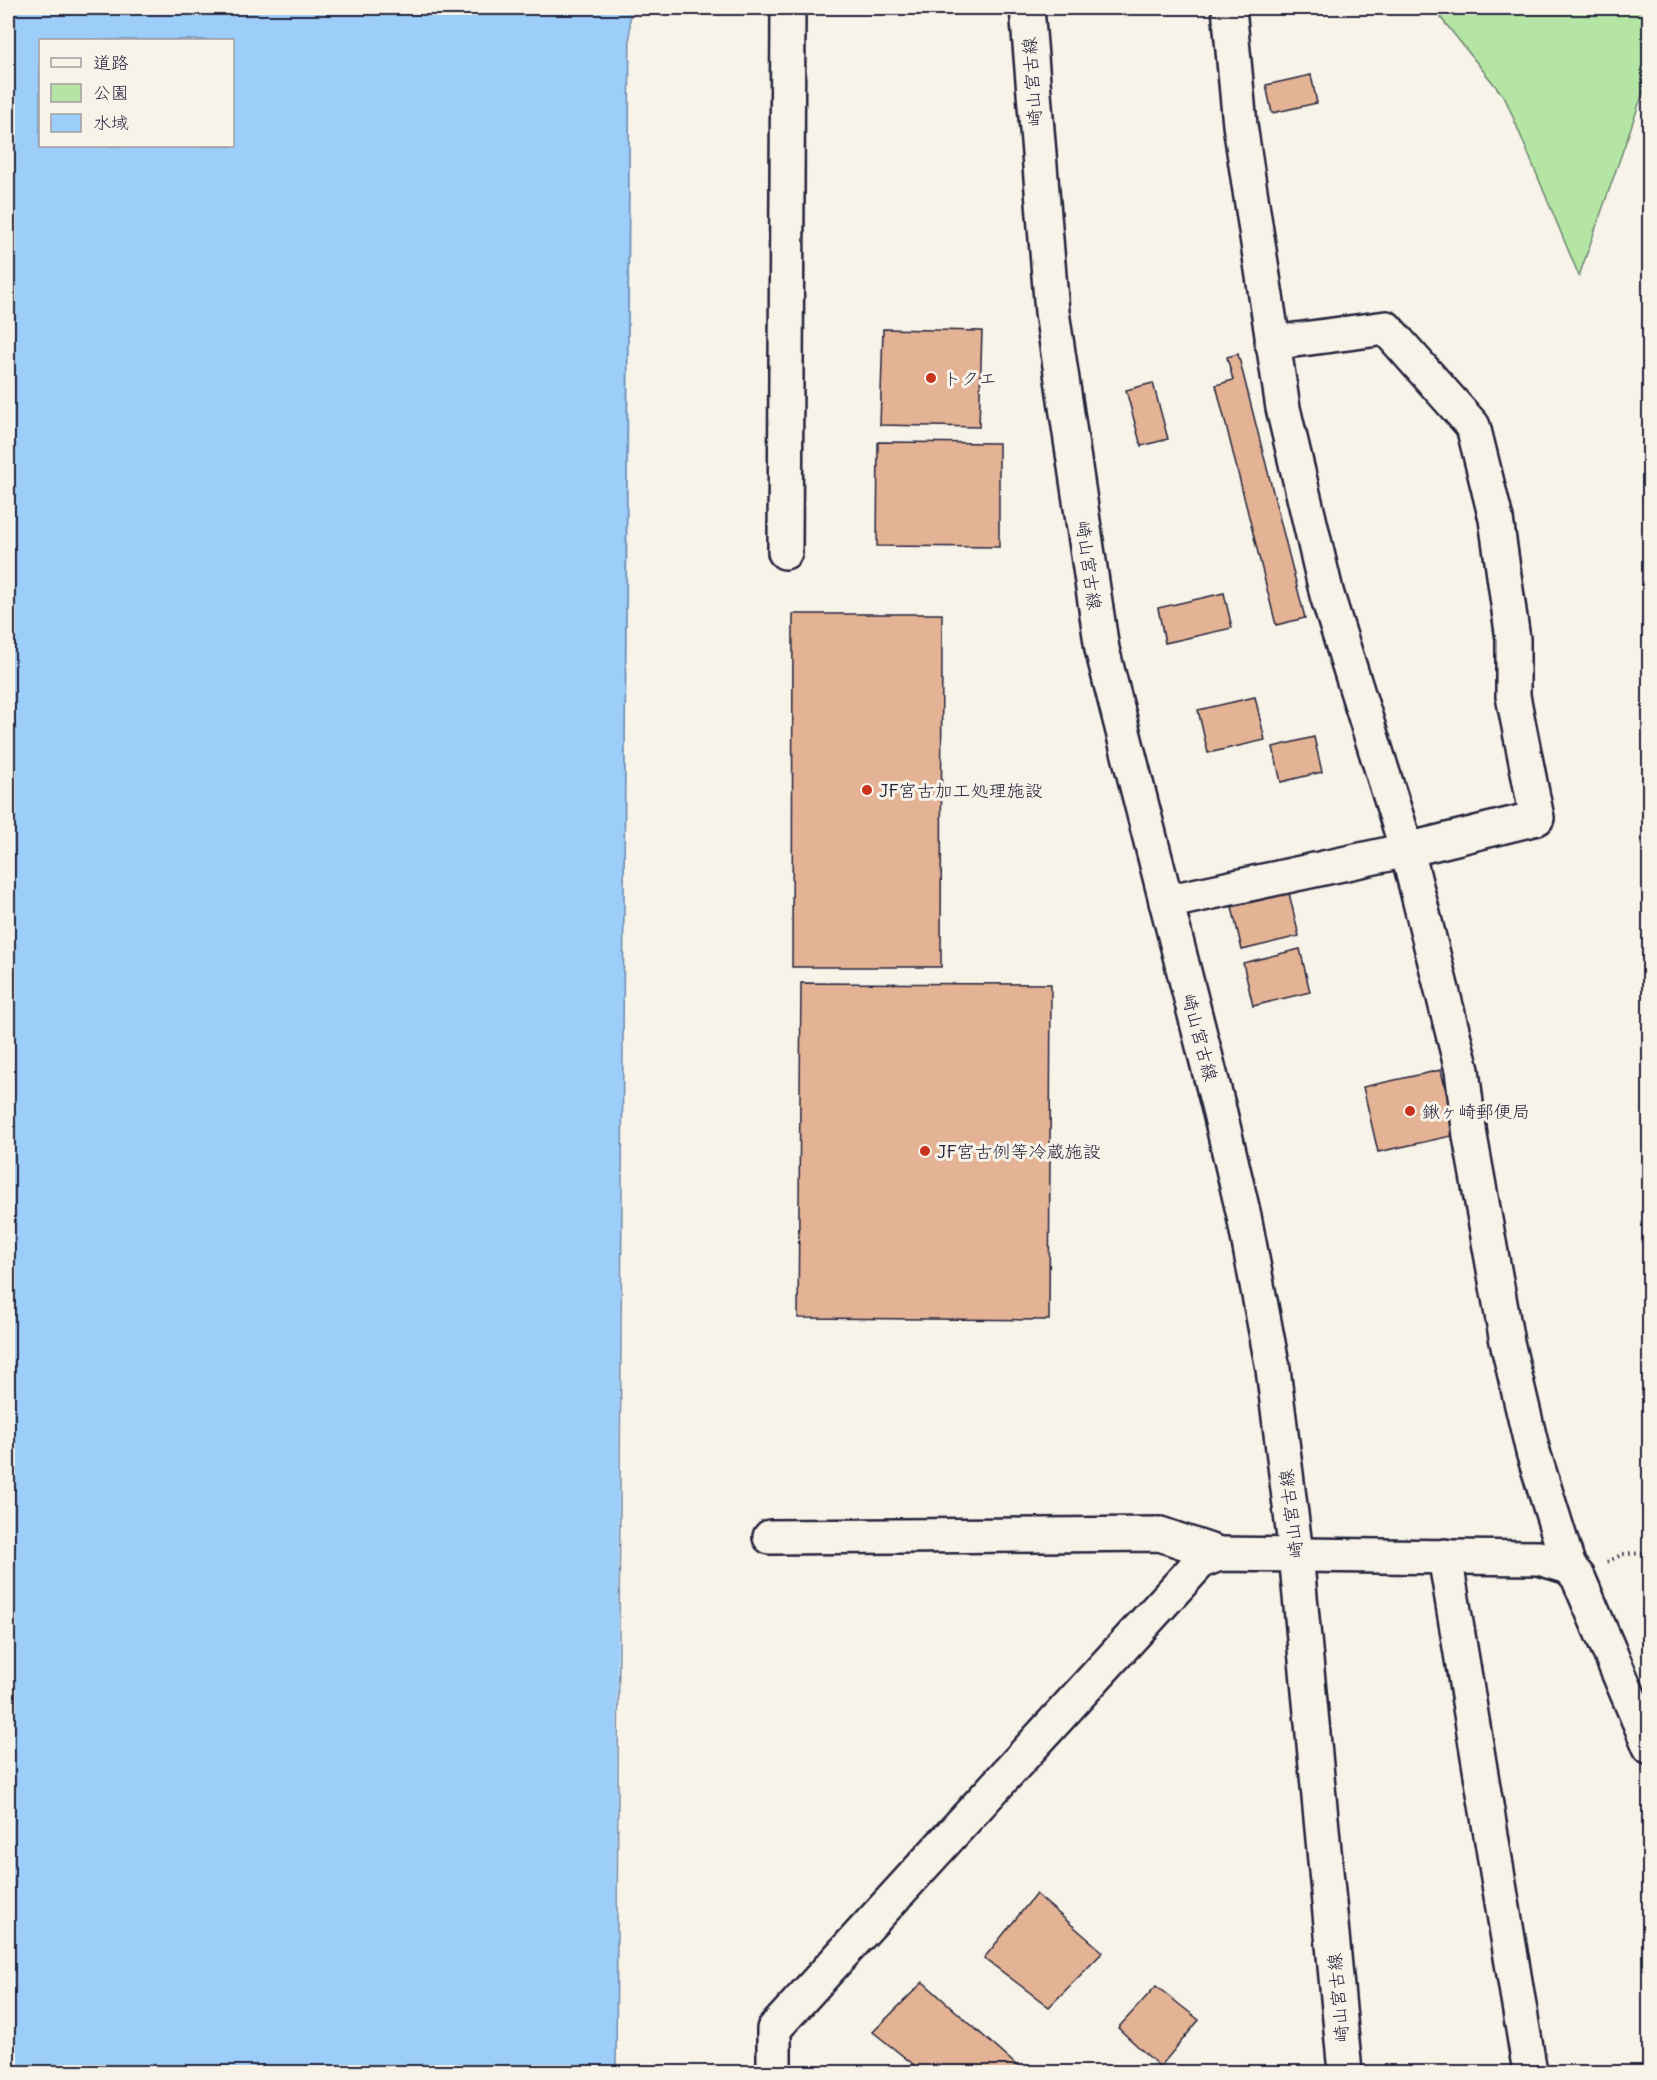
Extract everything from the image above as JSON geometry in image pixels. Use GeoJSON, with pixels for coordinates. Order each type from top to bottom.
{"type":"FeatureCollection","features":[{"type":"Feature","properties":{"kind":"street"},"geometry":{"type":"LineString","coordinates":[[785,552],[788,8]]}},
{"type":"Feature","properties":{"kind":"street","name":"崎山宮古線"},"geometry":{"type":"LineString","coordinates":[[1027,8],[1052,312],[1102,649],[1244,1216],[1273,1370],[1296,1554],[1344,2073]]}},
{"type":"Feature","properties":{"kind":"street"},"geometry":{"type":"LineString","coordinates":[[1229,8],[1240,125],[1283,408],[1327,595],[1407,850],[1462,1070],[1470,1136],[1507,1342],[1533,1452],[1574,1572],[1650,1747]]}},
{"type":"Feature","properties":{"kind":"street"},"geometry":{"type":"LineString","coordinates":[[1166,902],[1407,850],[1538,818],[1513,696],[1513,639],[1496,519],[1473,426],[1386,328],[1272,343]]}},
{"type":"Feature","properties":{"kind":"street"},"geometry":{"type":"LineString","coordinates":[[770,1537],[1160,1534],[1219,1554],[1539,1558],[1574,1572]]}},
{"type":"Feature","properties":{"kind":"street"},"geometry":{"type":"LineString","coordinates":[[774,2073],[774,2029],[1201,1561],[1219,1554]]}},
{"type":"Feature","properties":{"kind":"street"},"geometry":{"type":"LineString","coordinates":[[1445,1556],[1530,2073]]}},
{"type":"Feature","properties":{"kind":"path"},"geometry":{"type":"LineString","coordinates":[[1574,1572],[1623,1554],[1650,1553]]}},
{"type":"Feature","properties":{"kind":"green space"},"geometry":{"type":"Polygon","coordinates":[[[1433,8],[1649,8],[1649,88],[1644,90],[1579,276],[1505,98],[1433,8]]]}},
{"type":"Feature","properties":{"kind":"water"},"geometry":{"type":"Polygon","coordinates":[[[8,8],[630,8],[616,2072],[8,2072],[8,8]]]}},
{"type":"Feature","properties":{"kind":"building"},"geometry":{"type":"Polygon","coordinates":[[[1311,75],[1317,103],[1272,113],[1266,85],[1311,75]]]}},
{"type":"Feature","properties":{"kind":"building","name":"トクエ"},"geometry":{"type":"Polygon","coordinates":[[[883,329],[982,331],[979,427],[880,425],[883,329]]]}},
{"type":"Feature","properties":{"kind":"building"},"geometry":{"type":"Polygon","coordinates":[[[1238,354],[1305,618],[1276,625],[1216,385],[1233,380],[1227,357],[1238,354]]]}},
{"type":"Feature","properties":{"kind":"building"},"geometry":{"type":"Polygon","coordinates":[[[1153,383],[1168,439],[1141,446],[1126,390],[1153,383]]]}},
{"type":"Feature","properties":{"kind":"building"},"geometry":{"type":"Polygon","coordinates":[[[878,442],[999,443],[999,547],[877,546],[878,442]]]}},
{"type":"Feature","properties":{"kind":"building"},"geometry":{"type":"Polygon","coordinates":[[[1224,593],[1232,628],[1165,643],[1158,608],[1224,593]]]}},
{"type":"Feature","properties":{"kind":"building","name":"JF宮古加工処理施設"},"geometry":{"type":"Polygon","coordinates":[[[793,614],[942,614],[941,967],[792,967],[793,614]]]}},
{"type":"Feature","properties":{"kind":"building"},"geometry":{"type":"Polygon","coordinates":[[[1255,697],[1265,740],[1208,753],[1198,710],[1255,697]]]}},
{"type":"Feature","properties":{"kind":"building"},"geometry":{"type":"Polygon","coordinates":[[[1314,737],[1322,772],[1281,782],[1273,747],[1314,737]]]}},
{"type":"Feature","properties":{"kind":"building"},"geometry":{"type":"Polygon","coordinates":[[[1289,893],[1299,936],[1242,950],[1232,907],[1289,893]]]}},
{"type":"Feature","properties":{"kind":"building"},"geometry":{"type":"Polygon","coordinates":[[[1300,949],[1310,992],[1253,1006],[1243,963],[1300,949]]]}},
{"type":"Feature","properties":{"kind":"building","name":"JF宮古例等冷蔵施設"},"geometry":{"type":"Polygon","coordinates":[[[801,983],[1051,984],[1049,1320],[798,1318],[801,983]]]}},
{"type":"Feature","properties":{"kind":"building"},"geometry":{"type":"Polygon","coordinates":[[[1441,1070],[1456,1135],[1378,1152],[1363,1087],[1441,1070]]]}},
{"type":"Feature","properties":{"kind":"building"},"geometry":{"type":"Polygon","coordinates":[[[1036,1894],[1103,1952],[1049,2007],[984,1958],[1036,1894]]]}},
{"type":"Feature","properties":{"kind":"building"},"geometry":{"type":"Polygon","coordinates":[[[923,1982],[1024,2072],[923,2072],[873,2032],[923,1982]]]}},
{"type":"Feature","properties":{"kind":"building"},"geometry":{"type":"Polygon","coordinates":[[[1156,1986],[1199,2020],[1160,2067],[1118,2028],[1156,1986]]]}},
{"type":"Feature","properties":{"kind":"place","name":"トクエ"},"geometry":{"type":"Point","coordinates":[931,378]}},
{"type":"Feature","properties":{"kind":"place","name":"JF宮古加工処理施設"},"geometry":{"type":"Point","coordinates":[867,790]}},
{"type":"Feature","properties":{"kind":"place","name":"鍬ヶ崎郵便局"},"geometry":{"type":"Point","coordinates":[1410,1111]}},
{"type":"Feature","properties":{"kind":"place","name":"JF宮古例等冷蔵施設"},"geometry":{"type":"Point","coordinates":[925,1151]}}]}
